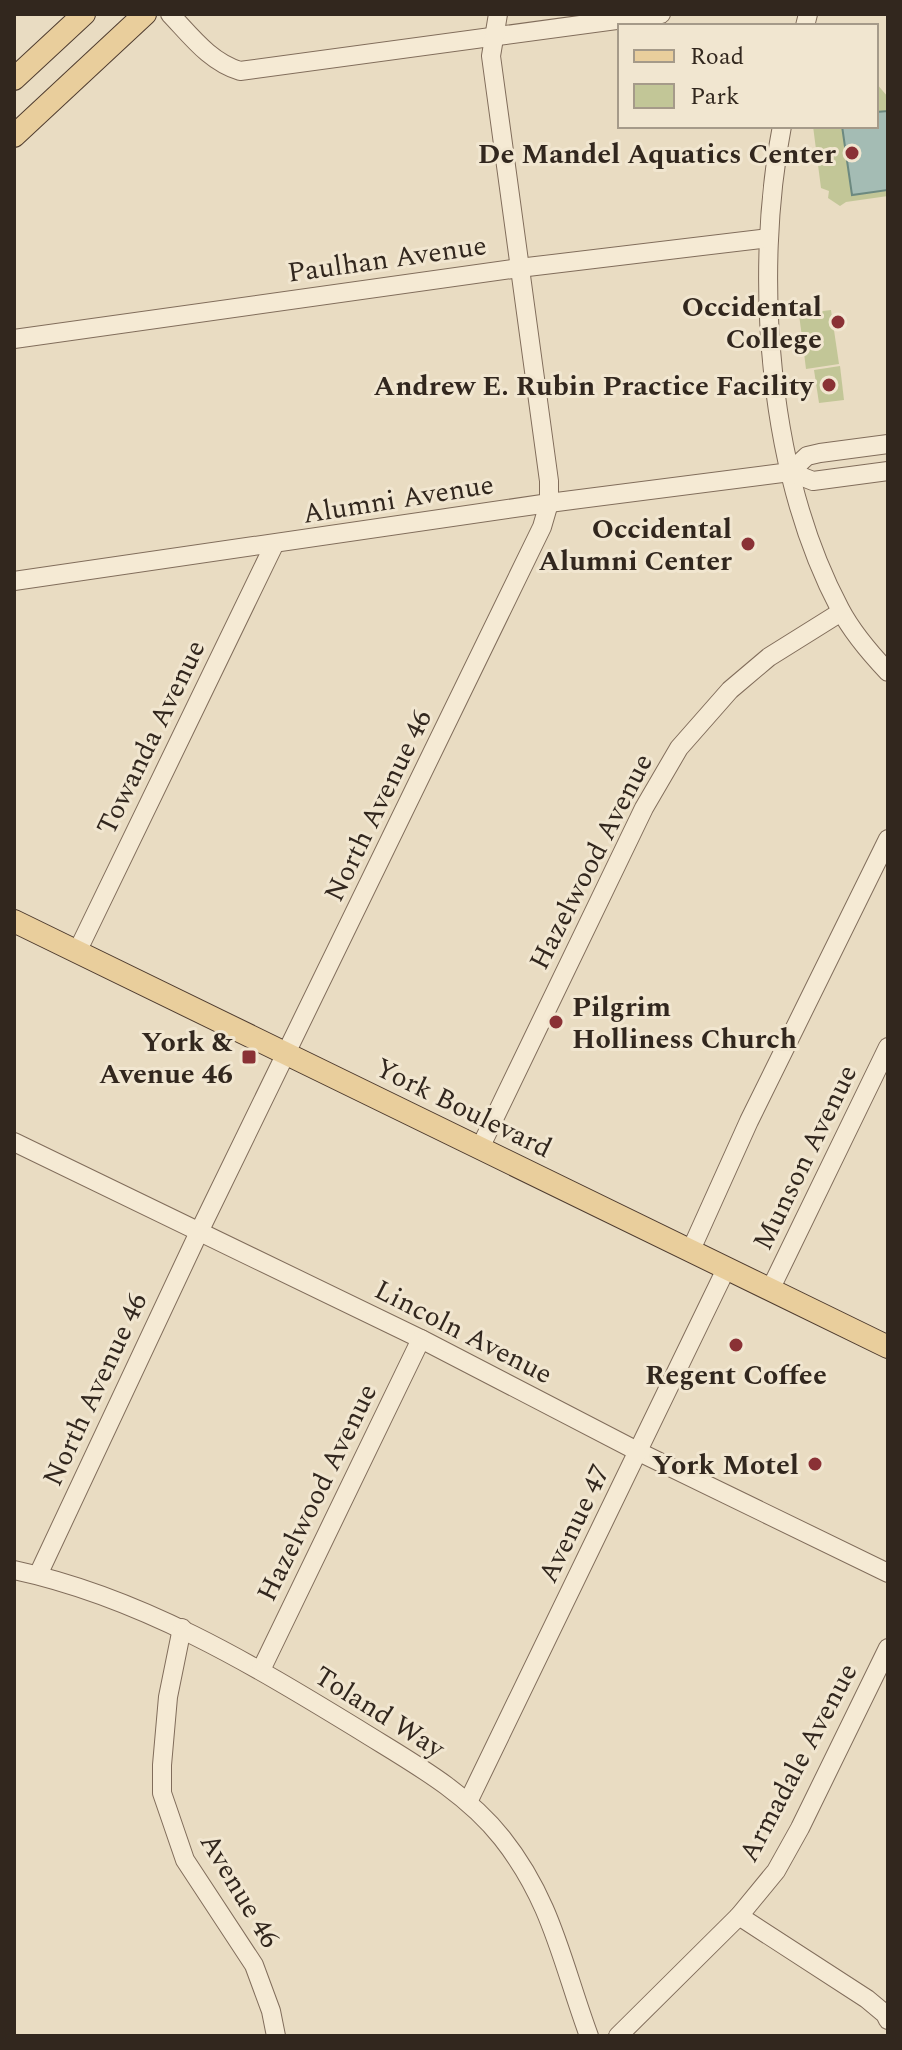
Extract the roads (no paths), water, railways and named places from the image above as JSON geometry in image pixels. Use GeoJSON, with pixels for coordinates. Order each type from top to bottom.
{"type":"FeatureCollection","features":[{"type":"Feature","properties":{"kind":"main road"},"geometry":{"type":"LineString","coordinates":[[14,79],[84,14]]}},
{"type":"Feature","properties":{"kind":"main road"},"geometry":{"type":"LineString","coordinates":[[14,136],[145,14]]}},
{"type":"Feature","properties":{"kind":"main road","name":"York Boulevard"},"geometry":{"type":"LineString","coordinates":[[14,921],[888,1347]]}},
{"type":"Feature","properties":{"kind":"street"},"geometry":{"type":"LineString","coordinates":[[170,14],[222,66],[240,71],[661,14]]}},
{"type":"Feature","properties":{"kind":"street","name":"North Avenue 46"},"geometry":{"type":"LineString","coordinates":[[38,1575],[199,1232],[288,1055],[542,527],[549,503],[549,481],[491,56],[498,14]]}},
{"type":"Feature","properties":{"kind":"street"},"geometry":{"type":"LineString","coordinates":[[782,128],[769,238],[771,343],[790,472],[813,551],[841,612],[888,672]]}},
{"type":"Feature","properties":{"kind":"street","name":"Paulhan Avenue"},"geometry":{"type":"LineString","coordinates":[[14,339],[519,268],[769,238]]}},
{"type":"Feature","properties":{"kind":"street","name":"Alumni Avenue"},"geometry":{"type":"LineString","coordinates":[[790,472],[807,456],[888,444]]}},
{"type":"Feature","properties":{"kind":"street","name":"Alumni Avenue"},"geometry":{"type":"LineString","coordinates":[[14,581],[549,503],[790,472],[813,481],[888,471]]}},
{"type":"Feature","properties":{"kind":"street","name":"Towanda Avenue"},"geometry":{"type":"LineString","coordinates":[[77,952],[274,545]]}},
{"type":"Feature","properties":{"kind":"street","name":"Hazelwood Avenue"},"geometry":{"type":"LineString","coordinates":[[480,1148],[644,808],[679,748],[730,690],[759,665],[841,612]]}},
{"type":"Feature","properties":{"kind":"street"},"geometry":{"type":"LineString","coordinates":[[690,1252],[749,1121],[888,839]]}},
{"type":"Feature","properties":{"kind":"street","name":"Munson Avenue"},"geometry":{"type":"LineString","coordinates":[[770,1290],[888,1047]]}},
{"type":"Feature","properties":{"kind":"street","name":"Lincoln Avenue"},"geometry":{"type":"LineString","coordinates":[[14,1142],[421,1339],[639,1452],[888,1573]]}},
{"type":"Feature","properties":{"kind":"street","name":"Avenue 47"},"geometry":{"type":"LineString","coordinates":[[468,1802],[726,1269]]}},
{"type":"Feature","properties":{"kind":"street","name":"Hazelwood Avenue"},"geometry":{"type":"LineString","coordinates":[[261,1670],[421,1339]]}},
{"type":"Feature","properties":{"kind":"street","name":"Toland Way"},"geometry":{"type":"LineString","coordinates":[[14,1570],[110,1599],[182,1628],[261,1670],[417,1766],[468,1802],[501,1837],[527,1874],[549,1915],[589,2036]]}},
{"type":"Feature","properties":{"kind":"street","name":"Avenue 46"},"geometry":{"type":"LineString","coordinates":[[182,1628],[168,1697],[162,1793],[185,1860],[254,1965],[271,2011],[276,2036]]}},
{"type":"Feature","properties":{"kind":"street","name":"Armadale Avenue"},"geometry":{"type":"LineString","coordinates":[[618,2036],[739,1916],[776,1871],[888,1648]]}},
{"type":"Feature","properties":{"kind":"street"},"geometry":{"type":"LineString","coordinates":[[739,1916],[867,1999],[888,2020]]}},
{"type":"Feature","properties":{"kind":"water"},"geometry":{"type":"Polygon","coordinates":[[[888,111],[888,190],[852,195],[842,128],[878,128],[878,112],[888,111]]]}},
{"type":"Feature","properties":{"kind":"place","name":"De Mandel Aquatics Center"},"geometry":{"type":"Point","coordinates":[852,153]}},
{"type":"Feature","properties":{"kind":"place","name":"Occidental College"},"geometry":{"type":"Point","coordinates":[838,322]}},
{"type":"Feature","properties":{"kind":"place","name":"Andrew E. Rubin Practice Facility"},"geometry":{"type":"Point","coordinates":[829,385]}},
{"type":"Feature","properties":{"kind":"place","name":"Occidental Alumni Center"},"geometry":{"type":"Point","coordinates":[748,544]}},
{"type":"Feature","properties":{"kind":"place","name":"Pilgrim Holliness Church"},"geometry":{"type":"Point","coordinates":[556,1022]}},
{"type":"Feature","properties":{"kind":"place","name":"York & Avenue 46"},"geometry":{"type":"Point","coordinates":[249,1057]}},
{"type":"Feature","properties":{"kind":"place","name":"Regent Coffee"},"geometry":{"type":"Point","coordinates":[736,1345]}},
{"type":"Feature","properties":{"kind":"place","name":"York Motel"},"geometry":{"type":"Point","coordinates":[815,1464]}}]}
